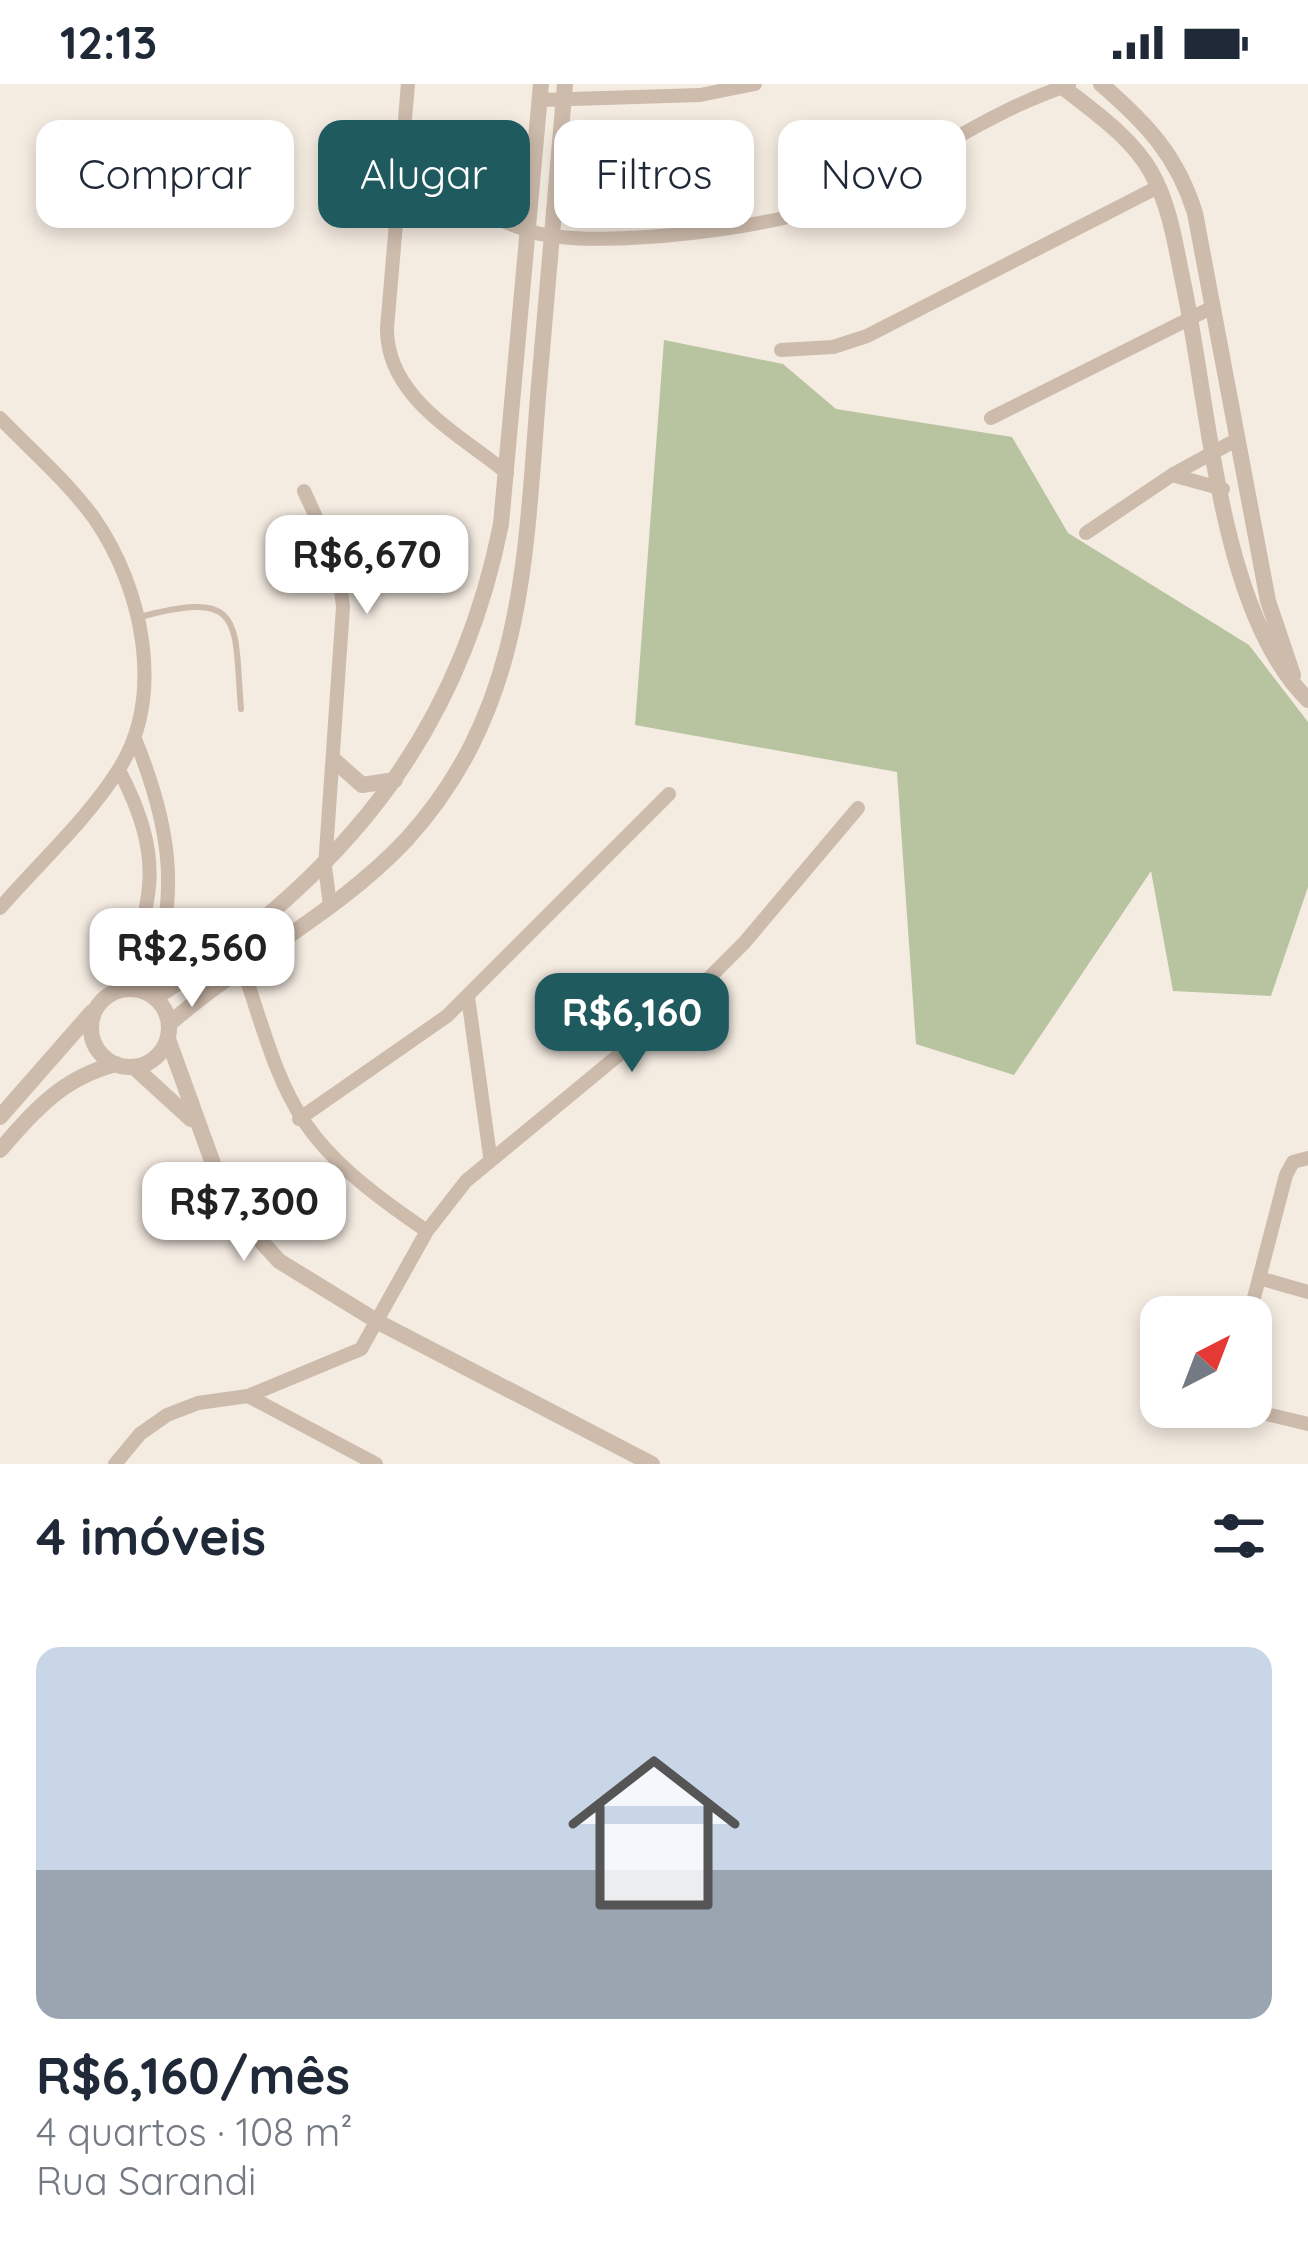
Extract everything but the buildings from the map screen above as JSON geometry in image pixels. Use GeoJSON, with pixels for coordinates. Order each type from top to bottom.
{"type":"FeatureCollection","features":[{"type":"Feature","properties":{"kind":"street"},"geometry":{"type":"LineString","coordinates":[[405,120],[408,84]]}},
{"type":"Feature","properties":{"kind":"street"},"geometry":{"type":"LineString","coordinates":[[0,1117],[106,998],[152,996],[235,944],[325,867],[396,780],[439,711],[475,629],[495,555],[507,473],[541,92],[700,95],[755,84]]}},
{"type":"Feature","properties":{"kind":"street"},"geometry":{"type":"LineString","coordinates":[[1101,84],[1146,123],[1183,174],[1268,601],[1304,696]]}},
{"type":"Feature","properties":{"kind":"street"},"geometry":{"type":"LineString","coordinates":[[522,228],[552,237],[750,226],[801,216],[847,198],[1064,85],[1132,147],[1158,187],[1191,316],[1223,489],[1253,616],[1277,664],[1304,696]]}},
{"type":"Feature","properties":{"kind":"street"},"geometry":{"type":"LineString","coordinates":[[0,1150],[54,1091],[78,1076],[149,1062],[168,1031],[386,860],[440,799],[471,750],[497,691],[523,576],[565,92]]}},
{"type":"Feature","properties":{"kind":"street"},"geometry":{"type":"LineString","coordinates":[[781,350],[833,347],[867,336],[1158,187]]}},
{"type":"Feature","properties":{"kind":"street"},"geometry":{"type":"LineString","coordinates":[[396,228],[387,328],[391,366],[415,399],[507,473]]}},
{"type":"Feature","properties":{"kind":"street"},"geometry":{"type":"LineString","coordinates":[[991,418],[1213,307]]}},
{"type":"Feature","properties":{"kind":"street"},"geometry":{"type":"LineString","coordinates":[[0,418],[92,515],[127,581],[137,617],[144,687],[135,739],[119,770],[0,908]]}},
{"type":"Feature","properties":{"kind":"street"},"geometry":{"type":"LineString","coordinates":[[1086,533],[1172,475],[1236,440]]}},
{"type":"Feature","properties":{"kind":"street"},"geometry":{"type":"LineString","coordinates":[[1172,475],[1223,489]]}},
{"type":"Feature","properties":{"kind":"street"},"geometry":{"type":"LineString","coordinates":[[304,491],[338,565],[343,607],[325,867],[330,905]]}},
{"type":"Feature","properties":{"kind":"street"},"geometry":{"type":"LineString","coordinates":[[135,739],[159,816],[171,889],[170,917],[152,996],[220,1183],[255,1238],[311,1285],[652,1464]]}},
{"type":"Feature","properties":{"kind":"street"},"geometry":{"type":"LineString","coordinates":[[334,760],[362,785],[396,780]]}},
{"type":"Feature","properties":{"kind":"street"},"geometry":{"type":"LineString","coordinates":[[119,770],[145,830],[152,890],[145,923],[92,1019],[92,1037],[197,1125]]}},
{"type":"Feature","properties":{"kind":"street"},"geometry":{"type":"LineString","coordinates":[[298,1119],[468,997],[669,794]]}},
{"type":"Feature","properties":{"kind":"street"},"geometry":{"type":"LineString","coordinates":[[115,1464],[140,1434],[167,1415],[198,1403],[248,1396],[361,1349],[380,1323],[427,1231],[490,1156],[694,992],[744,943],[858,808]]}},
{"type":"Feature","properties":{"kind":"street"},"geometry":{"type":"LineString","coordinates":[[235,944],[272,1065],[298,1119],[345,1172],[427,1231]]}},
{"type":"Feature","properties":{"kind":"street"},"geometry":{"type":"LineString","coordinates":[[468,997],[490,1156]]}},
{"type":"Feature","properties":{"kind":"street"},"geometry":{"type":"LineString","coordinates":[[1254,1296],[1301,1160]]}},
{"type":"Feature","properties":{"kind":"street"},"geometry":{"type":"LineString","coordinates":[[1258,1278],[1308,1292]]}},
{"type":"Feature","properties":{"kind":"street"},"geometry":{"type":"LineString","coordinates":[[248,1396],[376,1464]]}},
{"type":"Feature","properties":{"kind":"street"},"geometry":{"type":"LineString","coordinates":[[1272,1415],[1308,1424]]}},
{"type":"Feature","properties":{"kind":"lane"},"geometry":{"type":"LineString","coordinates":[[137,617],[180,606],[216,607],[224,612],[235,632],[241,709]]}},
{"type":"Feature","properties":{"kind":"green space"},"geometry":{"type":"Polygon","coordinates":[[[664,340],[783,364],[836,409],[1012,437],[1068,533],[1249,645],[1308,722],[1308,887],[1271,996],[1173,991],[1151,871],[1014,1075],[916,1044],[897,772],[635,725],[664,340]]]}}]}
